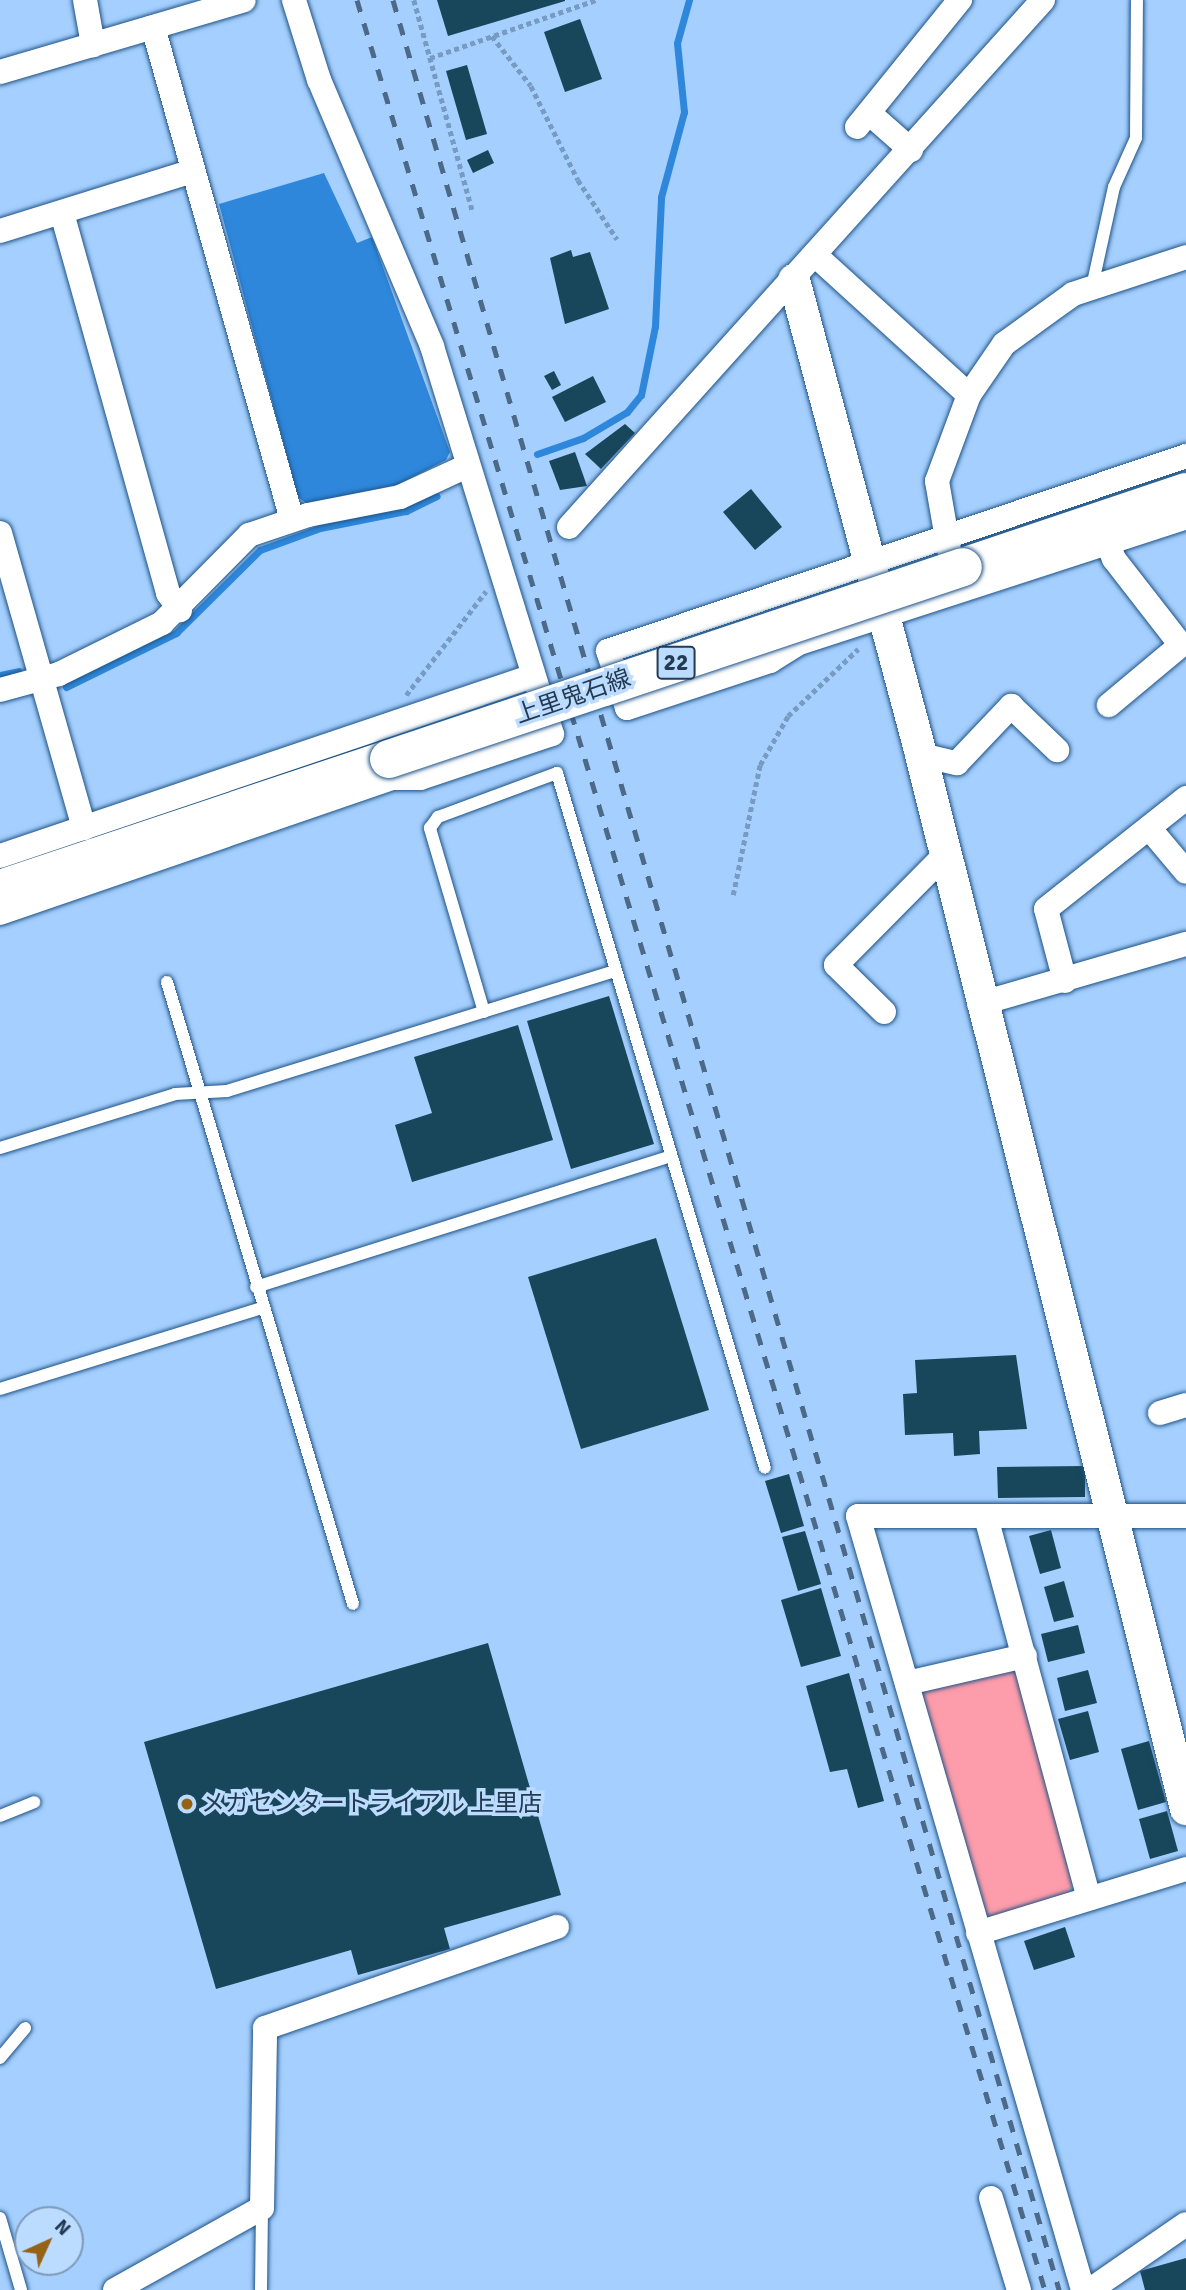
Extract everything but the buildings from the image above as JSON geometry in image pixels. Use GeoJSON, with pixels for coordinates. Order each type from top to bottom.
{"type":"FeatureCollection","features":[{"type":"Feature","properties":{"kind":"main road","name":"上里鬼石線"},"geometry":{"type":"LineString","coordinates":[[0,889],[389,742],[1186,492]]}},
{"type":"Feature","properties":{"kind":"street"},"geometry":{"type":"LineString","coordinates":[[85,0],[93,45]]}},
{"type":"Feature","properties":{"kind":"street"},"geometry":{"type":"LineString","coordinates":[[0,72],[153,27],[209,5],[244,0]]}},
{"type":"Feature","properties":{"kind":"street"},"geometry":{"type":"LineString","coordinates":[[0,913],[392,778],[420,778],[552,734],[432,346],[319,80],[294,0]]}},
{"type":"Feature","properties":{"kind":"street"},"geometry":{"type":"LineString","coordinates":[[911,150],[863,120],[960,0]]}},
{"type":"Feature","properties":{"kind":"street"},"geometry":{"type":"LineString","coordinates":[[569,527],[911,150],[1043,0]]}},
{"type":"Feature","properties":{"kind":"street"},"geometry":{"type":"LineString","coordinates":[[153,27],[292,520]]}},
{"type":"Feature","properties":{"kind":"street"},"geometry":{"type":"LineString","coordinates":[[0,231],[193,171]]}},
{"type":"Feature","properties":{"kind":"street"},"geometry":{"type":"LineString","coordinates":[[62,213],[168,593],[180,610]]}},
{"type":"Feature","properties":{"kind":"street"},"geometry":{"type":"LineString","coordinates":[[815,255],[969,395]]}},
{"type":"Feature","properties":{"kind":"street"},"geometry":{"type":"LineString","coordinates":[[956,565],[937,481],[969,395],[1004,344],[1040,313],[1092,287],[1186,257]]}},
{"type":"Feature","properties":{"kind":"street"},"geometry":{"type":"LineString","coordinates":[[794,280],[921,755],[979,1004],[1186,1809]]}},
{"type":"Feature","properties":{"kind":"street"},"geometry":{"type":"LineString","coordinates":[[1186,456],[956,565],[886,628],[627,708],[608,651],[869,560],[956,565],[1107,541],[1186,517]]}},
{"type":"Feature","properties":{"kind":"street"},"geometry":{"type":"LineString","coordinates":[[0,690],[41,681],[180,610],[249,535],[292,520],[400,497],[467,466]]}},
{"type":"Feature","properties":{"kind":"street"},"geometry":{"type":"LineString","coordinates":[[0,533],[84,828]]}},
{"type":"Feature","properties":{"kind":"street"},"geometry":{"type":"LineString","coordinates":[[1107,541],[1114,559],[1181,645],[1109,705]]}},
{"type":"Feature","properties":{"kind":"street"},"geometry":{"type":"LineString","coordinates":[[0,856],[84,828],[389,742],[533,676]]}},
{"type":"Feature","properties":{"kind":"street"},"geometry":{"type":"LineString","coordinates":[[921,755],[957,763],[1011,706],[1057,750]]}},
{"type":"Feature","properties":{"kind":"street"},"geometry":{"type":"LineString","coordinates":[[1065,981],[1046,909],[1186,798]]}},
{"type":"Feature","properties":{"kind":"street"},"geometry":{"type":"LineString","coordinates":[[1149,828],[1186,872]]}},
{"type":"Feature","properties":{"kind":"street"},"geometry":{"type":"LineString","coordinates":[[884,1012],[836,965],[944,856]]}},
{"type":"Feature","properties":{"kind":"street"},"geometry":{"type":"LineString","coordinates":[[979,1004],[1186,944]]}},
{"type":"Feature","properties":{"kind":"street"},"geometry":{"type":"LineString","coordinates":[[1160,1412],[1186,1405]]}},
{"type":"Feature","properties":{"kind":"street"},"geometry":{"type":"LineString","coordinates":[[1083,2290],[858,1516],[986,1517],[1109,1511],[1186,1516]]}},
{"type":"Feature","properties":{"kind":"street"},"geometry":{"type":"LineString","coordinates":[[986,1517],[1089,1898]]}},
{"type":"Feature","properties":{"kind":"street"},"geometry":{"type":"LineString","coordinates":[[907,1683],[1025,1656]]}},
{"type":"Feature","properties":{"kind":"street"},"geometry":{"type":"LineString","coordinates":[[978,1933],[1186,1869]]}},
{"type":"Feature","properties":{"kind":"street"},"geometry":{"type":"LineString","coordinates":[[115,2290],[262,2208],[265,2028],[557,1927]]}},
{"type":"Feature","properties":{"kind":"street"},"geometry":{"type":"LineString","coordinates":[[990,2198],[1019,2290]]}},
{"type":"Feature","properties":{"kind":"street"},"geometry":{"type":"LineString","coordinates":[[1090,2290],[1185,2228]]}},
{"type":"Feature","properties":{"kind":"lane"},"geometry":{"type":"LineString","coordinates":[[1092,287],[1114,187],[1136,138],[1137,0]]}},
{"type":"Feature","properties":{"kind":"lane"},"geometry":{"type":"LineString","coordinates":[[484,1012],[430,828],[438,817],[547,774],[557,773],[765,1468]]}},
{"type":"Feature","properties":{"kind":"lane"},"geometry":{"type":"LineString","coordinates":[[0,1148],[198,1093],[227,1091],[615,971]]}},
{"type":"Feature","properties":{"kind":"lane"},"geometry":{"type":"LineString","coordinates":[[167,982],[262,1308],[353,1604]]}},
{"type":"Feature","properties":{"kind":"lane"},"geometry":{"type":"LineString","coordinates":[[256,1287],[671,1156]]}},
{"type":"Feature","properties":{"kind":"lane"},"geometry":{"type":"LineString","coordinates":[[0,1389],[262,1308]]}},
{"type":"Feature","properties":{"kind":"lane"},"geometry":{"type":"LineString","coordinates":[[0,1816],[34,1802]]}},
{"type":"Feature","properties":{"kind":"lane"},"geometry":{"type":"LineString","coordinates":[[0,2058],[25,2028]]}},
{"type":"Feature","properties":{"kind":"lane"},"geometry":{"type":"LineString","coordinates":[[261,2290],[262,2208]]}},
{"type":"Feature","properties":{"kind":"lane"},"geometry":{"type":"LineString","coordinates":[[0,2218],[22,2290]]}},
{"type":"Feature","properties":{"kind":"path"},"geometry":{"type":"LineString","coordinates":[[414,0],[473,213]]}},
{"type":"Feature","properties":{"kind":"path"},"geometry":{"type":"LineString","coordinates":[[430,58],[596,0]]}},
{"type":"Feature","properties":{"kind":"path"},"geometry":{"type":"LineString","coordinates":[[492,36],[531,86],[578,180],[617,239]]}},
{"type":"Feature","properties":{"kind":"path"},"geometry":{"type":"LineString","coordinates":[[389,742],[393,710],[487,588]]}},
{"type":"Feature","properties":{"kind":"path"},"geometry":{"type":"LineString","coordinates":[[733,895],[760,765],[788,716],[858,649],[886,628]]}},
{"type":"Feature","properties":{"kind":"shaded area"},"geometry":{"type":"Polygon","coordinates":[[[1010,1665],[1020,1672],[1072,1884],[1067,1897],[993,1919],[983,1911],[919,1699],[927,1685],[1010,1665]]]}},
{"type":"Feature","properties":{"kind":"water"},"geometry":{"type":"Polygon","coordinates":[[[324,173],[357,243],[372,237],[450,452],[446,460],[397,485],[306,503],[298,497],[219,204],[324,173]]]}},
{"type":"Feature","properties":{"kind":"waterway"},"geometry":{"type":"LineString","coordinates":[[537,454],[583,438],[627,412],[641,395],[655,326],[661,197],[684,112],[677,43],[689,0]]}},
{"type":"Feature","properties":{"kind":"waterway"},"geometry":{"type":"LineString","coordinates":[[66,687],[176,633],[260,550],[320,528],[406,511],[437,496]]}},
{"type":"Feature","properties":{"kind":"waterway"},"geometry":{"type":"LineString","coordinates":[[0,675],[19,671]]}},
{"type":"Feature","properties":{"kind":"railway"},"geometry":{"type":"LineString","coordinates":[[357,0],[1045,2290]]}},
{"type":"Feature","properties":{"kind":"railway"},"geometry":{"type":"LineString","coordinates":[[393,0],[1059,2290]]}},
{"type":"Feature","properties":{"kind":"place","name":"メガセンタートライアル 上里店"},"geometry":{"type":"Point","coordinates":[187,1804]}}]}
